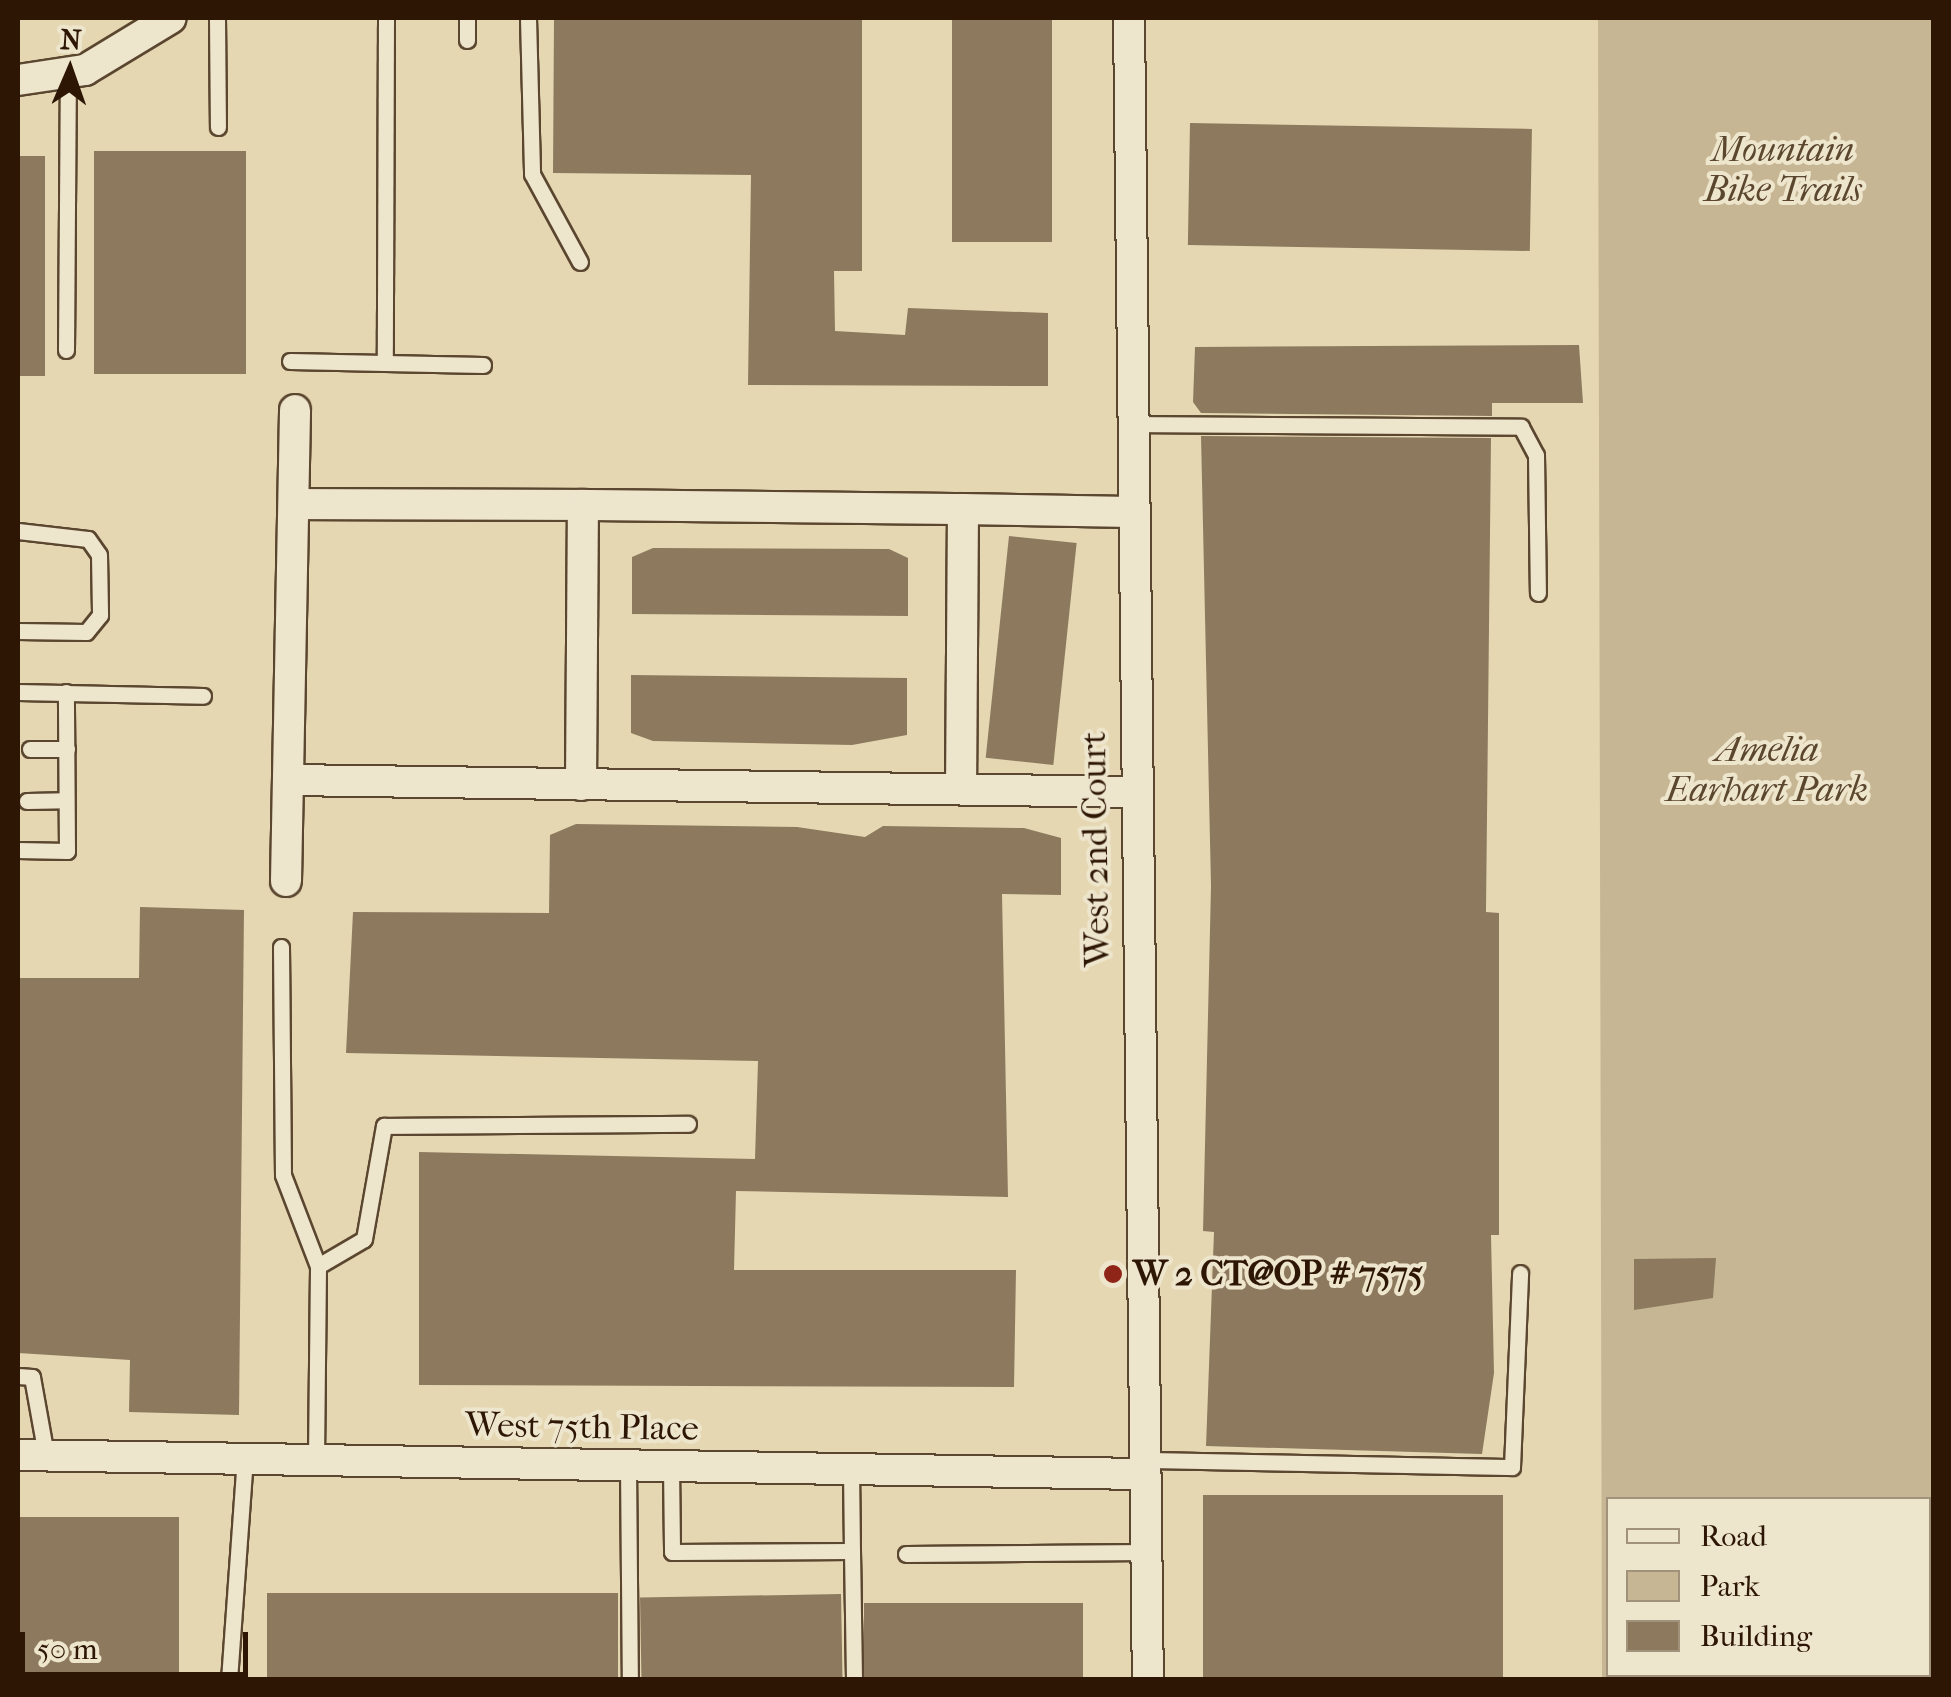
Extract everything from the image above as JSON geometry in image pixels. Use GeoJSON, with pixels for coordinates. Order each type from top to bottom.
{"type":"FeatureCollection","features":[{"type":"Feature","properties":{"kind":"street"},"geometry":{"type":"LineString","coordinates":[[18,80],[68,74],[171,18]]}},
{"type":"Feature","properties":{"kind":"street","name":"West 2nd Court"},"geometry":{"type":"LineString","coordinates":[[1129,18],[1132,792],[1148,1680]]}},
{"type":"Feature","properties":{"kind":"street"},"geometry":{"type":"LineString","coordinates":[[286,881],[294,410]]}},
{"type":"Feature","properties":{"kind":"street"},"geometry":{"type":"LineString","coordinates":[[294,504],[1131,512]]}},
{"type":"Feature","properties":{"kind":"street"},"geometry":{"type":"LineString","coordinates":[[582,784],[584,506]]}},
{"type":"Feature","properties":{"kind":"street"},"geometry":{"type":"LineString","coordinates":[[961,789],[963,508]]}},
{"type":"Feature","properties":{"kind":"street"},"geometry":{"type":"LineString","coordinates":[[288,780],[1132,792]]}},
{"type":"Feature","properties":{"kind":"street","name":"West 75th Place"},"geometry":{"type":"LineString","coordinates":[[32,1455],[851,1469],[1145,1467]]}},
{"type":"Feature","properties":{"kind":"lane"},"geometry":{"type":"LineString","coordinates":[[217,18],[218,126]]}},
{"type":"Feature","properties":{"kind":"lane"},"geometry":{"type":"LineString","coordinates":[[385,363],[386,18]]}},
{"type":"Feature","properties":{"kind":"lane"},"geometry":{"type":"LineString","coordinates":[[467,18],[467,40]]}},
{"type":"Feature","properties":{"kind":"lane"},"geometry":{"type":"LineString","coordinates":[[528,18],[532,174],[580,262]]}},
{"type":"Feature","properties":{"kind":"lane"},"geometry":{"type":"LineString","coordinates":[[66,350],[68,74]]}},
{"type":"Feature","properties":{"kind":"lane"},"geometry":{"type":"LineString","coordinates":[[290,362],[483,365]]}},
{"type":"Feature","properties":{"kind":"lane"},"geometry":{"type":"LineString","coordinates":[[1128,424],[1521,427],[1536,456],[1538,593]]}},
{"type":"Feature","properties":{"kind":"lane"},"geometry":{"type":"LineString","coordinates":[[18,531],[88,538],[99,555],[100,615],[86,632],[18,631]]}},
{"type":"Feature","properties":{"kind":"lane"},"geometry":{"type":"LineString","coordinates":[[18,692],[203,696]]}},
{"type":"Feature","properties":{"kind":"lane"},"geometry":{"type":"LineString","coordinates":[[18,850],[67,851],[66,692]]}},
{"type":"Feature","properties":{"kind":"lane"},"geometry":{"type":"LineString","coordinates":[[30,749],[66,750]]}},
{"type":"Feature","properties":{"kind":"lane"},"geometry":{"type":"LineString","coordinates":[[28,800],[66,800]]}},
{"type":"Feature","properties":{"kind":"lane"},"geometry":{"type":"LineString","coordinates":[[281,947],[283,1174],[318,1266],[316,1460]]}},
{"type":"Feature","properties":{"kind":"lane"},"geometry":{"type":"LineString","coordinates":[[318,1266],[364,1240],[384,1126],[688,1124]]}},
{"type":"Feature","properties":{"kind":"lane"},"geometry":{"type":"LineString","coordinates":[[1145,1467],[1512,1467],[1520,1273]]}},
{"type":"Feature","properties":{"kind":"lane"},"geometry":{"type":"LineString","coordinates":[[18,1376],[32,1377],[32,1455]]}},
{"type":"Feature","properties":{"kind":"lane"},"geometry":{"type":"LineString","coordinates":[[229,1680],[245,1458]]}},
{"type":"Feature","properties":{"kind":"lane"},"geometry":{"type":"LineString","coordinates":[[628,1465],[630,1680]]}},
{"type":"Feature","properties":{"kind":"lane"},"geometry":{"type":"LineString","coordinates":[[672,1466],[672,1552],[852,1551]]}},
{"type":"Feature","properties":{"kind":"lane"},"geometry":{"type":"LineString","coordinates":[[851,1469],[854,1680]]}},
{"type":"Feature","properties":{"kind":"lane"},"geometry":{"type":"LineString","coordinates":[[906,1554],[1146,1552]]}},
{"type":"Feature","properties":{"kind":"green space","name":"Amelia Earhart Park"},"geometry":{"type":"Polygon","coordinates":[[[1598,18],[1933,18],[1933,1679],[1602,1679],[1598,18]]]}},
{"type":"Feature","properties":{"kind":"building"},"geometry":{"type":"Polygon","coordinates":[[[554,18],[862,18],[862,271],[834,271],[835,331],[905,335],[908,308],[1048,313],[1048,386],[748,385],[751,175],[553,173],[554,18]]]}},
{"type":"Feature","properties":{"kind":"building"},"geometry":{"type":"Polygon","coordinates":[[[952,18],[1052,18],[1052,242],[952,242],[952,18]]]}},
{"type":"Feature","properties":{"kind":"building"},"geometry":{"type":"Polygon","coordinates":[[[1190,123],[1532,129],[1530,251],[1188,245],[1190,123]]]}},
{"type":"Feature","properties":{"kind":"building"},"geometry":{"type":"Polygon","coordinates":[[[94,151],[246,151],[246,374],[94,374],[94,151]]]}},
{"type":"Feature","properties":{"kind":"building"},"geometry":{"type":"Polygon","coordinates":[[[18,156],[45,156],[45,376],[18,376],[18,156]]]}},
{"type":"Feature","properties":{"kind":"building"},"geometry":{"type":"Polygon","coordinates":[[[1579,345],[1583,403],[1492,403],[1492,416],[1201,413],[1193,402],[1195,347],[1579,345]]]}},
{"type":"Feature","properties":{"kind":"building"},"geometry":{"type":"Polygon","coordinates":[[[1201,436],[1491,438],[1486,912],[1499,913],[1499,1235],[1491,1235],[1494,1373],[1482,1454],[1206,1446],[1214,1232],[1203,1231],[1211,886],[1201,436]]]}},
{"type":"Feature","properties":{"kind":"building"},"geometry":{"type":"Polygon","coordinates":[[[1009,536],[1077,543],[1053,765],[986,758],[1009,536]]]}},
{"type":"Feature","properties":{"kind":"building"},"geometry":{"type":"Polygon","coordinates":[[[653,548],[889,549],[908,558],[908,616],[632,614],[632,557],[653,548]]]}},
{"type":"Feature","properties":{"kind":"building"},"geometry":{"type":"Polygon","coordinates":[[[631,675],[907,678],[907,735],[852,745],[653,741],[631,733],[631,675]]]}},
{"type":"Feature","properties":{"kind":"building"},"geometry":{"type":"Polygon","coordinates":[[[576,824],[797,827],[865,837],[883,826],[1024,828],[1061,838],[1061,895],[1002,894],[1008,1197],[736,1191],[734,1270],[1016,1270],[1014,1387],[419,1385],[419,1152],[755,1159],[758,1061],[346,1053],[353,912],[549,913],[550,835],[576,824]]]}},
{"type":"Feature","properties":{"kind":"building"},"geometry":{"type":"Polygon","coordinates":[[[140,907],[244,910],[239,1415],[129,1412],[130,1360],[18,1353],[18,978],[139,978],[140,907]]]}},
{"type":"Feature","properties":{"kind":"building"},"geometry":{"type":"Polygon","coordinates":[[[1716,1258],[1713,1298],[1634,1310],[1634,1259],[1716,1258]]]}},
{"type":"Feature","properties":{"kind":"building"},"geometry":{"type":"Polygon","coordinates":[[[1203,1495],[1503,1495],[1503,1680],[1203,1680],[1203,1495]]]}},
{"type":"Feature","properties":{"kind":"building"},"geometry":{"type":"Polygon","coordinates":[[[18,1517],[179,1517],[179,1680],[18,1680],[18,1517]]]}},
{"type":"Feature","properties":{"kind":"building"},"geometry":{"type":"Polygon","coordinates":[[[267,1593],[618,1593],[618,1680],[267,1680],[267,1593]]]}},
{"type":"Feature","properties":{"kind":"building"},"geometry":{"type":"Polygon","coordinates":[[[841,1594],[843,1680],[641,1680],[640,1598],[841,1594]]]}},
{"type":"Feature","properties":{"kind":"building"},"geometry":{"type":"Polygon","coordinates":[[[864,1603],[1083,1603],[1083,1680],[864,1680],[864,1603]]]}},
{"type":"Feature","properties":{"kind":"place","name":"W 2 CT@OP # 7575"},"geometry":{"type":"Point","coordinates":[1113,1274]}},
{"type":"Feature","properties":{"kind":"park label","name":"Mountain Bike Trails"},"geometry":{"type":"Point","coordinates":[1783,170]}}]}
